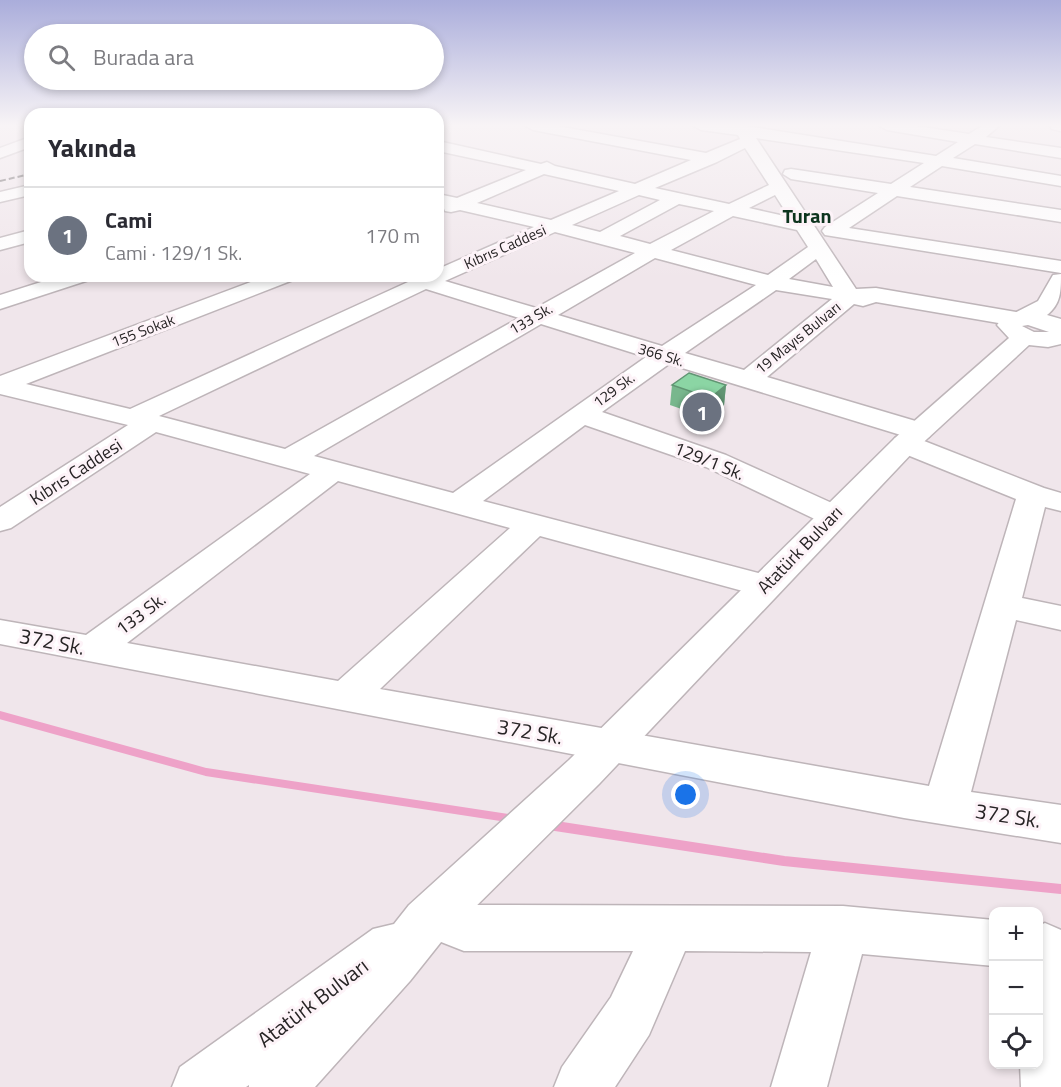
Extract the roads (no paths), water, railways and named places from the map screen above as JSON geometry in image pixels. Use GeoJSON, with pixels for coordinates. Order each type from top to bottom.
{"type":"FeatureCollection","features":[{"type":"Feature","properties":{"kind":"street"},"geometry":{"type":"LineString","coordinates":[[447,202],[521,177]]}},
{"type":"Feature","properties":{"kind":"street"},"geometry":{"type":"LineString","coordinates":[[577,177],[730,210],[812,220]]}},
{"type":"Feature","properties":{"kind":"street","name":"Kıbrıs Caddesi"},"geometry":{"type":"LineString","coordinates":[[444,268],[552,227],[665,177]]}},
{"type":"Feature","properties":{"kind":"street"},"geometry":{"type":"LineString","coordinates":[[780,177],[895,190],[1061,216]]}},
{"type":"Feature","properties":{"kind":"street"},"geometry":{"type":"LineString","coordinates":[[780,177],[806,197]]}},
{"type":"Feature","properties":{"kind":"street"},"geometry":{"type":"LineString","coordinates":[[780,177],[856,280],[876,295],[1021,327]]}},
{"type":"Feature","properties":{"kind":"street","name":"133 Sk."},"geometry":{"type":"LineString","coordinates":[[288,459],[536,316],[730,210],[780,177]]}},
{"type":"Feature","properties":{"kind":"street","name":"129 Sk."},"geometry":{"type":"LineString","coordinates":[[458,504],[662,355],[774,283],[801,257],[915,177]]}},
{"type":"Feature","properties":{"kind":"street"},"geometry":{"type":"LineString","coordinates":[[928,246],[961,177]]}},
{"type":"Feature","properties":{"kind":"street"},"geometry":{"type":"LineString","coordinates":[[1034,177],[1061,181]]}},
{"type":"Feature","properties":{"kind":"street"},"geometry":{"type":"LineString","coordinates":[[0,197],[24,191]]}},
{"type":"Feature","properties":{"kind":"street"},"geometry":{"type":"LineString","coordinates":[[603,238],[676,198]]}},
{"type":"Feature","properties":{"kind":"street"},"geometry":{"type":"LineString","coordinates":[[447,202],[603,238],[774,283],[856,280],[1021,327],[1044,340],[1060,326]]}},
{"type":"Feature","properties":{"kind":"street"},"geometry":{"type":"LineString","coordinates":[[0,244],[24,238]]}},
{"type":"Feature","properties":{"kind":"street"},"geometry":{"type":"LineString","coordinates":[[826,240],[928,246],[1061,267]]}},
{"type":"Feature","properties":{"kind":"street"},"geometry":{"type":"LineString","coordinates":[[826,240],[835,240],[856,280]]}},
{"type":"Feature","properties":{"kind":"street","name":"19 Mayıs Bulvarı"},"geometry":{"type":"LineString","coordinates":[[747,380],[856,280]]}},
{"type":"Feature","properties":{"kind":"street","name":"Atatürk Bulvarı"},"geometry":{"type":"LineString","coordinates":[[277,1087],[363,997],[438,912],[596,759],[1021,327],[1047,305],[1061,280]]}},
{"type":"Feature","properties":{"kind":"street"},"geometry":{"type":"LineString","coordinates":[[0,302],[63,282]]}},
{"type":"Feature","properties":{"kind":"street","name":"155 Sokak"},"geometry":{"type":"LineString","coordinates":[[0,386],[270,282]]}},
{"type":"Feature","properties":{"kind":"street","name":"Kıbrıs Caddesi"},"geometry":{"type":"LineString","coordinates":[[0,521],[142,420],[409,282]]}},
{"type":"Feature","properties":{"kind":"street","name":"366 Sk."},"geometry":{"type":"LineString","coordinates":[[425,282],[747,380],[912,437],[1047,498]]}},
{"type":"Feature","properties":{"kind":"street"},"geometry":{"type":"LineString","coordinates":[[0,386],[142,420],[765,586]]}},
{"type":"Feature","properties":{"kind":"street","name":"129/1 Sk."},"geometry":{"type":"LineString","coordinates":[[581,414],[716,461],[834,516]]}},
{"type":"Feature","properties":{"kind":"street","name":"133 Sk."},"geometry":{"type":"LineString","coordinates":[[92,650],[333,471]]}},
{"type":"Feature","properties":{"kind":"street"},"geometry":{"type":"LineString","coordinates":[[945,806],[1002,605],[1047,498]]}},
{"type":"Feature","properties":{"kind":"street"},"geometry":{"type":"LineString","coordinates":[[346,698],[534,524]]}},
{"type":"Feature","properties":{"kind":"street"},"geometry":{"type":"LineString","coordinates":[[1002,605],[1061,618]]}},
{"type":"Feature","properties":{"kind":"street","name":"372 Sk."},"geometry":{"type":"LineString","coordinates":[[0,632],[346,698],[596,759],[1061,824]]}},
{"type":"Feature","properties":{"kind":"street"},"geometry":{"type":"LineString","coordinates":[[438,912],[449,922],[464,928],[843,929],[989,943]]}},
{"type":"Feature","properties":{"kind":"street","name":"Atatürk Bulvarı"},"geometry":{"type":"LineString","coordinates":[[200,1087],[379,953],[438,912]]}},
{"type":"Feature","properties":{"kind":"street"},"geometry":{"type":"LineString","coordinates":[[799,1087],[843,929]]}},
{"type":"Feature","properties":{"kind":"street"},"geometry":{"type":"LineString","coordinates":[[582,1087],[630,1016],[669,930]]}},
{"type":"Feature","properties":{"kind":"street"},"geometry":{"type":"LineString","coordinates":[[1048,948],[1049,1087]]}},
{"type":"Feature","properties":{"kind":"waterway"},"geometry":{"type":"LineString","coordinates":[[0,715],[206,772],[514,819]]}},
{"type":"Feature","properties":{"kind":"waterway"},"geometry":{"type":"LineString","coordinates":[[549,825],[784,861],[1061,889]]}},
{"type":"Feature","properties":{"kind":"railway"},"geometry":{"type":"LineString","coordinates":[[0,181],[18,177]]}},
{"type":"Feature","properties":{"kind":"place","name":"Cami"},"geometry":{"type":"Point","coordinates":[702,412]}},
{"type":"Feature","properties":{"kind":"district","name":"Turan"},"geometry":{"type":"Point","coordinates":[807,216]}}]}
